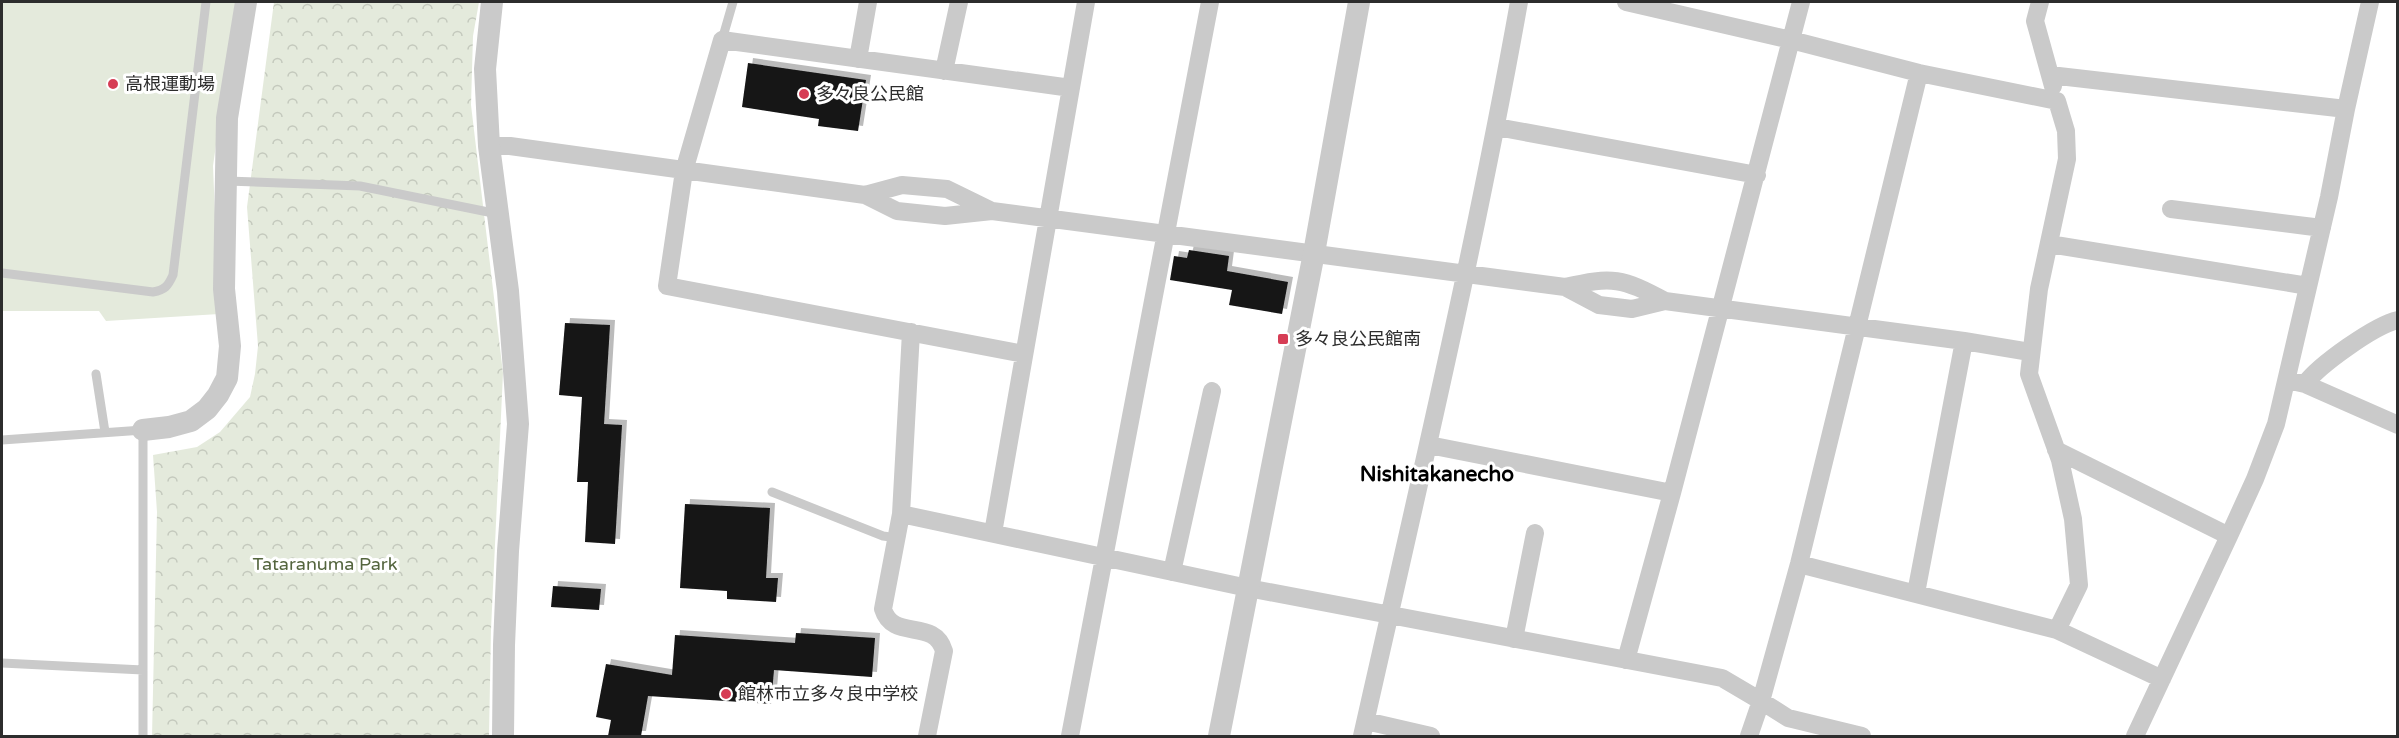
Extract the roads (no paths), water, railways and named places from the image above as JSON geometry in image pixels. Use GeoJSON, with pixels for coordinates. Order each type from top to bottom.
{"type":"FeatureCollection","features":[{"type":"Feature","properties":{"kind":"street"},"geometry":{"type":"LineString","coordinates":[[143,430],[169,427],[191,421],[207,409],[218,395],[226,378],[230,346],[224,289],[227,118],[246,2]]}},
{"type":"Feature","properties":{"kind":"street"},"geometry":{"type":"LineString","coordinates":[[492,2],[484,69],[489,146],[514,347],[519,424],[507,587],[503,736]]}},
{"type":"Feature","properties":{"kind":"street"},"geometry":{"type":"LineString","coordinates":[[858,59],[868,2]]}},
{"type":"Feature","properties":{"kind":"street"},"geometry":{"type":"LineString","coordinates":[[944,71],[959,2]]}},
{"type":"Feature","properties":{"kind":"street"},"geometry":{"type":"LineString","coordinates":[[993,533],[1086,2]]}},
{"type":"Feature","properties":{"kind":"street"},"geometry":{"type":"LineString","coordinates":[[1070,736],[1210,2]]}},
{"type":"Feature","properties":{"kind":"street"},"geometry":{"type":"LineString","coordinates":[[1219,736],[1314,253],[1359,2]]}},
{"type":"Feature","properties":{"kind":"street"},"geometry":{"type":"LineString","coordinates":[[1431,736],[1364,729],[1466,274],[1497,127],[1519,2]]}},
{"type":"Feature","properties":{"kind":"street"},"geometry":{"type":"LineString","coordinates":[[1626,2],[1791,40],[1918,73],[2057,101]]}},
{"type":"Feature","properties":{"kind":"street"},"geometry":{"type":"LineString","coordinates":[[1626,660],[1757,175],[1801,2]]}},
{"type":"Feature","properties":{"kind":"street"},"geometry":{"type":"LineString","coordinates":[[2040,2],[2035,21],[2066,131],[2067,159],[2039,289],[2029,374],[2056,450],[2073,519],[2079,585],[2057,630]]}},
{"type":"Feature","properties":{"kind":"street"},"geometry":{"type":"LineString","coordinates":[[2135,736],[2255,479],[2276,424],[2322,228],[2370,2]]}},
{"type":"Feature","properties":{"kind":"street"},"geometry":{"type":"LineString","coordinates":[[1024,354],[667,286],[684,171],[722,40],[1071,88]]}},
{"type":"Feature","properties":{"kind":"street"},"geometry":{"type":"LineString","coordinates":[[1749,736],[1799,564],[1918,73]]}},
{"type":"Feature","properties":{"kind":"street"},"geometry":{"type":"LineString","coordinates":[[2050,75],[2346,110]]}},
{"type":"Feature","properties":{"kind":"street"},"geometry":{"type":"LineString","coordinates":[[1497,127],[1757,175]]}},
{"type":"Feature","properties":{"kind":"street"},"geometry":{"type":"LineString","coordinates":[[489,146],[510,146],[865,195],[906,212],[945,216],[992,211],[1565,287],[1599,304],[1632,309],[1665,301]]}},
{"type":"Feature","properties":{"kind":"street"},"geometry":{"type":"LineString","coordinates":[[865,195],[902,186],[947,189],[992,211]]}},
{"type":"Feature","properties":{"kind":"street"},"geometry":{"type":"LineString","coordinates":[[2171,209],[2322,228]]}},
{"type":"Feature","properties":{"kind":"street"},"geometry":{"type":"LineString","coordinates":[[2049,244],[2308,286]]}},
{"type":"Feature","properties":{"kind":"street"},"geometry":{"type":"LineString","coordinates":[[1565,287],[1601,279],[1633,284],[1665,301],[2030,352]]}},
{"type":"Feature","properties":{"kind":"street"},"geometry":{"type":"LineString","coordinates":[[2305,384],[2315,371],[2371,332],[2397,320]]}},
{"type":"Feature","properties":{"kind":"street"},"geometry":{"type":"LineString","coordinates":[[911,332],[902,514],[883,609],[886,620],[893,625],[934,635],[941,641],[944,651],[927,736]]}},
{"type":"Feature","properties":{"kind":"street"},"geometry":{"type":"LineString","coordinates":[[1916,592],[1964,341]]}},
{"type":"Feature","properties":{"kind":"street"},"geometry":{"type":"LineString","coordinates":[[2287,380],[2305,384],[2397,425]]}},
{"type":"Feature","properties":{"kind":"street"},"geometry":{"type":"LineString","coordinates":[[1172,572],[1212,391]]}},
{"type":"Feature","properties":{"kind":"street"},"geometry":{"type":"LineString","coordinates":[[1429,445],[1672,493]]}},
{"type":"Feature","properties":{"kind":"street"},"geometry":{"type":"LineString","coordinates":[[2056,450],[2229,536]]}},
{"type":"Feature","properties":{"kind":"street"},"geometry":{"type":"LineString","coordinates":[[902,514],[1248,588],[1722,678],[1788,718],[1862,736]]}},
{"type":"Feature","properties":{"kind":"street"},"geometry":{"type":"LineString","coordinates":[[1514,639],[1535,532]]}},
{"type":"Feature","properties":{"kind":"street"},"geometry":{"type":"LineString","coordinates":[[1799,564],[1916,592],[2057,630],[2162,679]]}},
{"type":"Feature","properties":{"kind":"lane"},"geometry":{"type":"LineString","coordinates":[[2,273],[153,292],[162,291],[169,284],[173,275],[206,2]]}},
{"type":"Feature","properties":{"kind":"lane"},"geometry":{"type":"LineString","coordinates":[[722,40],[733,2]]}},
{"type":"Feature","properties":{"kind":"lane"},"geometry":{"type":"LineString","coordinates":[[225,181],[360,186],[498,214]]}},
{"type":"Feature","properties":{"kind":"lane"},"geometry":{"type":"LineString","coordinates":[[96,374],[105,432]]}},
{"type":"Feature","properties":{"kind":"lane"},"geometry":{"type":"LineString","coordinates":[[2,440],[143,430],[143,736]]}},
{"type":"Feature","properties":{"kind":"lane"},"geometry":{"type":"LineString","coordinates":[[772,492],[883,536],[898,538]]}},
{"type":"Feature","properties":{"kind":"lane"},"geometry":{"type":"LineString","coordinates":[[2,663],[143,670]]}},
{"type":"Feature","properties":{"kind":"place","name":"高根運動場"},"geometry":{"type":"Point","coordinates":[113,84]}},
{"type":"Feature","properties":{"kind":"place","name":"多々良公民館"},"geometry":{"type":"Point","coordinates":[804,94]}},
{"type":"Feature","properties":{"kind":"place","name":"多々良公民館南"},"geometry":{"type":"Point","coordinates":[1283,339]}},
{"type":"Feature","properties":{"kind":"place","name":"館林市立多々良中学校"},"geometry":{"type":"Point","coordinates":[726,694]}},
{"type":"Feature","properties":{"kind":"district","name":"Nishitakanecho"},"geometry":{"type":"Point","coordinates":[1437,474]}},
{"type":"Feature","properties":{"kind":"park label","name":"Tataranuma Park"},"geometry":{"type":"Point","coordinates":[325,564]}}]}
